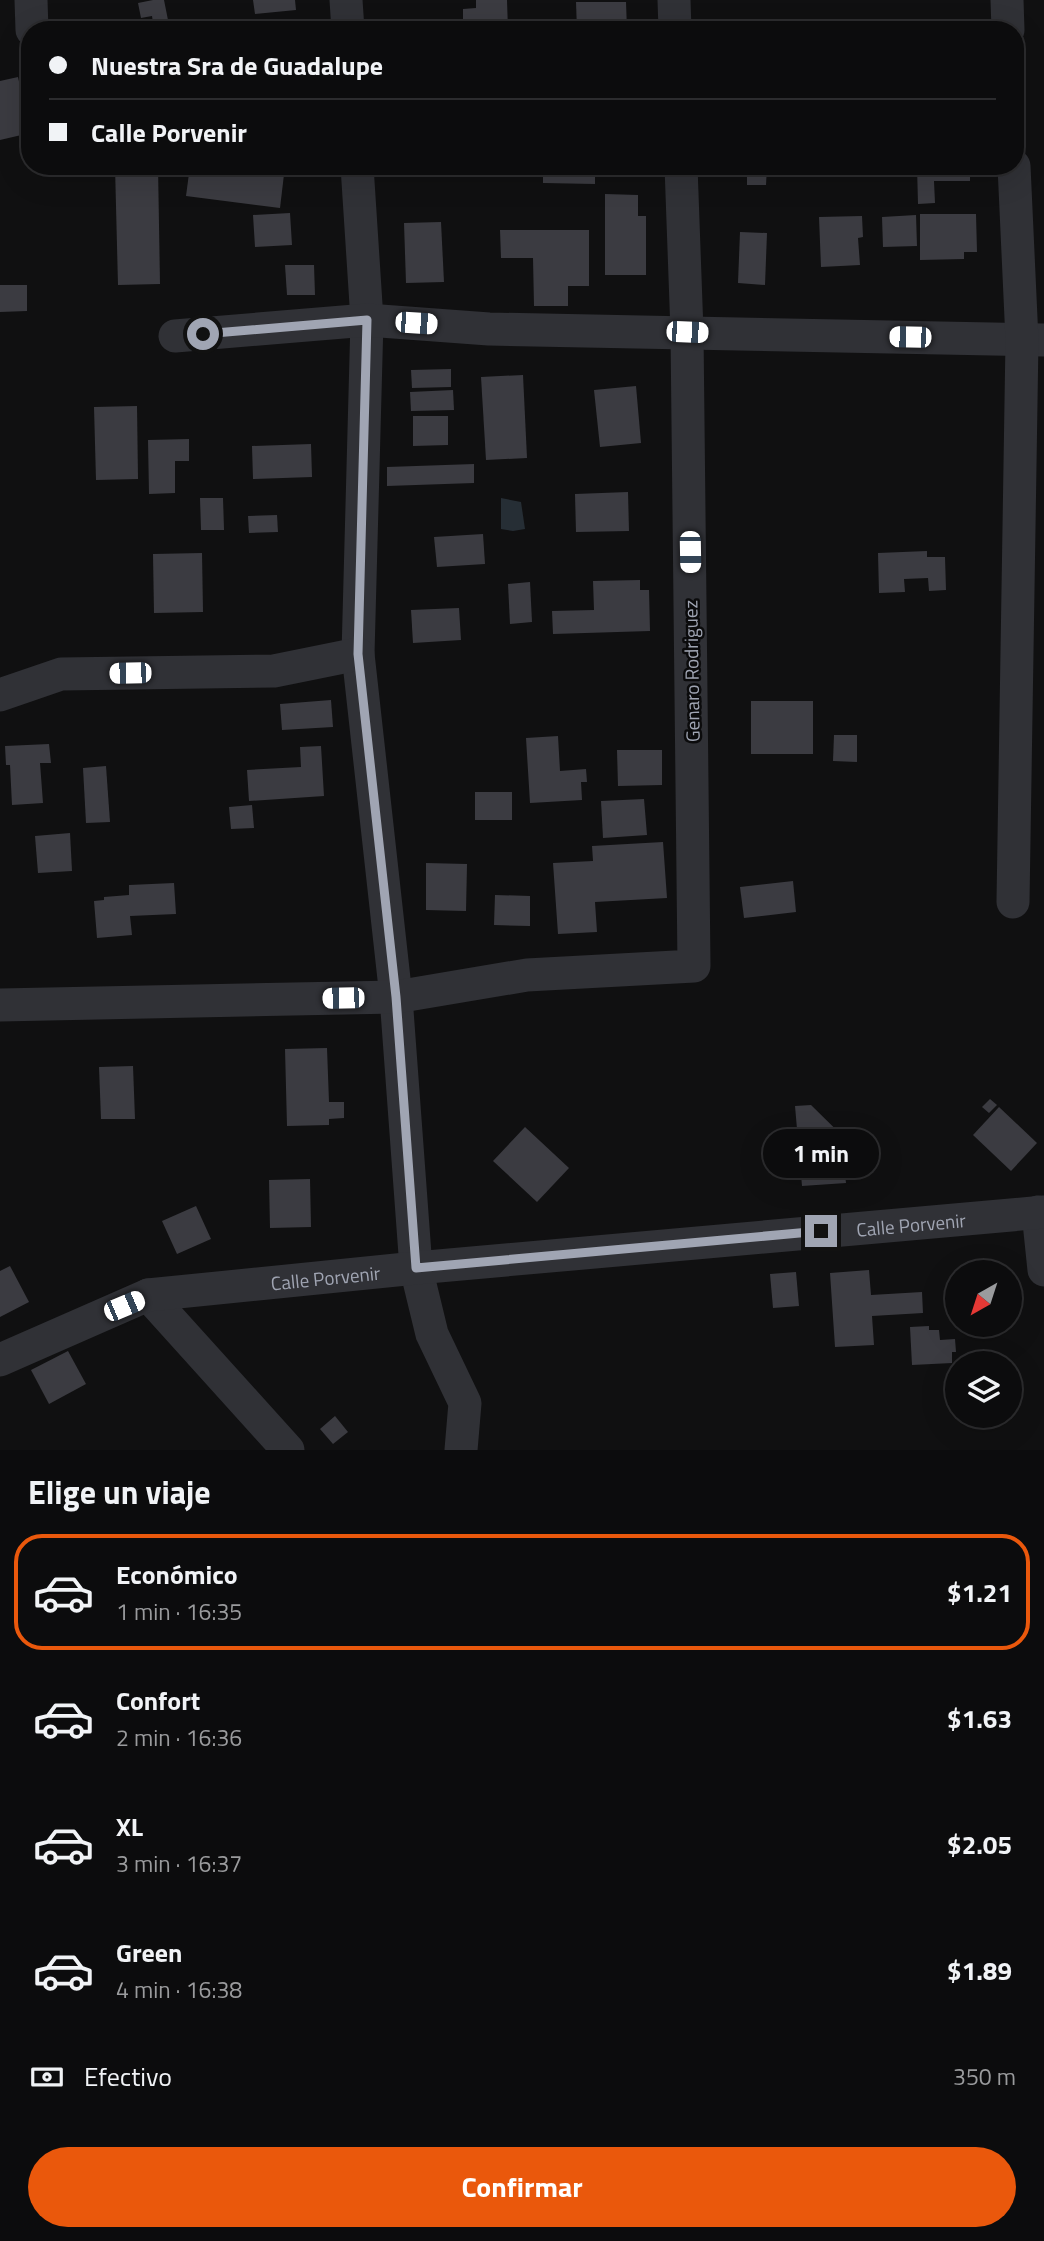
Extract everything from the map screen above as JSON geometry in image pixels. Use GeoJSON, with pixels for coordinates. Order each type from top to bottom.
{"type":"FeatureCollection","features":[{"type":"Feature","properties":{"kind":"street"},"geometry":{"type":"LineString","coordinates":[[30,0],[31,21]]}},
{"type":"Feature","properties":{"kind":"street"},"geometry":{"type":"LineString","coordinates":[[346,0],[347,21]]}},
{"type":"Feature","properties":{"kind":"street"},"geometry":{"type":"LineString","coordinates":[[674,0],[675,21]]}},
{"type":"Feature","properties":{"kind":"street"},"geometry":{"type":"LineString","coordinates":[[1007,0],[1008,21]]}},
{"type":"Feature","properties":{"kind":"street"},"geometry":{"type":"LineString","coordinates":[[358,175],[367,320],[358,654],[396,997],[416,1268],[432,1334],[465,1403],[461,1450]]}},
{"type":"Feature","properties":{"kind":"street","name":"Genaro Rodriguez"},"geometry":{"type":"LineString","coordinates":[[396,997],[527,975],[694,967],[687,332],[681,175]]}},
{"type":"Feature","properties":{"kind":"street"},"geometry":{"type":"LineString","coordinates":[[1013,902],[1033,340],[1015,175]]}},
{"type":"Feature","properties":{"kind":"street"},"geometry":{"type":"LineString","coordinates":[[175,337],[367,320],[489,329],[1033,340]]}},
{"type":"Feature","properties":{"kind":"street"},"geometry":{"type":"LineString","coordinates":[[0,695],[61,674],[274,671],[358,654]]}},
{"type":"Feature","properties":{"kind":"street"},"geometry":{"type":"LineString","coordinates":[[0,1005],[396,997]]}},
{"type":"Feature","properties":{"kind":"street"},"geometry":{"type":"LineString","coordinates":[[1041,1212],[1044,1270]]}},
{"type":"Feature","properties":{"kind":"street","name":"Calle Porvenir"},"geometry":{"type":"LineString","coordinates":[[0,1360],[148,1296],[416,1268],[1041,1212]]}},
{"type":"Feature","properties":{"kind":"street"},"geometry":{"type":"LineString","coordinates":[[148,1296],[288,1450]]}},
{"type":"Feature","properties":{"kind":"shaded area"},"geometry":{"type":"Polygon","coordinates":[[[501,498],[521,502],[525,529],[501,529],[501,498]]]}},
{"type":"Feature","properties":{"kind":"building"},"geometry":{"type":"Polygon","coordinates":[[[164,0],[168,20],[153,21],[152,16],[141,18],[138,3],[164,0]]]}},
{"type":"Feature","properties":{"kind":"building"},"geometry":{"type":"Polygon","coordinates":[[[253,0],[295,0],[296,10],[255,14],[253,0]]]}},
{"type":"Feature","properties":{"kind":"building"},"geometry":{"type":"Polygon","coordinates":[[[476,0],[507,0],[508,21],[463,21],[463,9],[476,8],[476,0]]]}},
{"type":"Feature","properties":{"kind":"building"},"geometry":{"type":"Polygon","coordinates":[[[576,2],[626,2],[627,21],[577,21],[576,2]]]}},
{"type":"Feature","properties":{"kind":"building"},"geometry":{"type":"Polygon","coordinates":[[[18,77],[21,91],[21,135],[0,140],[0,81],[18,77]]]}},
{"type":"Feature","properties":{"kind":"building"},"geometry":{"type":"Polygon","coordinates":[[[115,175],[158,175],[160,284],[118,285],[115,175]]]}},
{"type":"Feature","properties":{"kind":"building"},"geometry":{"type":"Polygon","coordinates":[[[189,175],[284,175],[280,208],[186,196],[189,175]]]}},
{"type":"Feature","properties":{"kind":"building"},"geometry":{"type":"Polygon","coordinates":[[[543,175],[595,175],[595,184],[543,183],[543,175]]]}},
{"type":"Feature","properties":{"kind":"building"},"geometry":{"type":"Polygon","coordinates":[[[747,175],[767,175],[766,185],[747,185],[747,175]]]}},
{"type":"Feature","properties":{"kind":"building"},"geometry":{"type":"Polygon","coordinates":[[[917,175],[970,175],[970,181],[934,181],[935,203],[918,204],[917,175]]]}},
{"type":"Feature","properties":{"kind":"building"},"geometry":{"type":"Polygon","coordinates":[[[605,194],[638,195],[638,216],[646,216],[646,275],[605,275],[605,194]]]}},
{"type":"Feature","properties":{"kind":"building"},"geometry":{"type":"Polygon","coordinates":[[[290,213],[292,245],[255,247],[253,215],[290,213]]]}},
{"type":"Feature","properties":{"kind":"building"},"geometry":{"type":"Polygon","coordinates":[[[920,214],[976,214],[977,252],[964,252],[964,259],[920,260],[920,214]]]}},
{"type":"Feature","properties":{"kind":"building"},"geometry":{"type":"Polygon","coordinates":[[[916,215],[917,246],[883,247],[882,217],[916,215]]]}},
{"type":"Feature","properties":{"kind":"building"},"geometry":{"type":"Polygon","coordinates":[[[862,216],[863,237],[858,238],[860,265],[821,267],[819,217],[862,216]]]}},
{"type":"Feature","properties":{"kind":"building"},"geometry":{"type":"Polygon","coordinates":[[[441,222],[444,282],[406,283],[404,223],[441,222]]]}},
{"type":"Feature","properties":{"kind":"building"},"geometry":{"type":"Polygon","coordinates":[[[500,230],[589,230],[589,286],[568,286],[568,306],[534,306],[533,258],[501,258],[500,230]]]}},
{"type":"Feature","properties":{"kind":"building"},"geometry":{"type":"Polygon","coordinates":[[[740,232],[767,233],[765,285],[738,283],[740,232]]]}},
{"type":"Feature","properties":{"kind":"building"},"geometry":{"type":"Polygon","coordinates":[[[285,265],[314,265],[315,295],[287,295],[285,265]]]}},
{"type":"Feature","properties":{"kind":"building"},"geometry":{"type":"Polygon","coordinates":[[[0,285],[27,285],[27,311],[0,312],[0,285]]]}},
{"type":"Feature","properties":{"kind":"building"},"geometry":{"type":"Polygon","coordinates":[[[451,369],[451,387],[412,388],[411,370],[451,369]]]}},
{"type":"Feature","properties":{"kind":"building"},"geometry":{"type":"Polygon","coordinates":[[[523,375],[527,458],[486,460],[481,377],[523,375]]]}},
{"type":"Feature","properties":{"kind":"building"},"geometry":{"type":"Polygon","coordinates":[[[636,386],[641,443],[600,447],[594,390],[636,386]]]}},
{"type":"Feature","properties":{"kind":"building"},"geometry":{"type":"Polygon","coordinates":[[[453,390],[454,410],[411,411],[410,392],[453,390]]]}},
{"type":"Feature","properties":{"kind":"building"},"geometry":{"type":"Polygon","coordinates":[[[137,406],[138,479],[96,480],[94,407],[137,406]]]}},
{"type":"Feature","properties":{"kind":"building"},"geometry":{"type":"Polygon","coordinates":[[[413,416],[448,416],[448,445],[413,446],[413,416]]]}},
{"type":"Feature","properties":{"kind":"building"},"geometry":{"type":"Polygon","coordinates":[[[189,439],[189,461],[175,461],[175,493],[149,494],[148,440],[189,439]]]}},
{"type":"Feature","properties":{"kind":"building"},"geometry":{"type":"Polygon","coordinates":[[[311,444],[312,477],[253,479],[252,446],[311,444]]]}},
{"type":"Feature","properties":{"kind":"building"},"geometry":{"type":"Polygon","coordinates":[[[474,464],[474,483],[387,486],[387,467],[474,464]]]}},
{"type":"Feature","properties":{"kind":"building"},"geometry":{"type":"Polygon","coordinates":[[[628,492],[629,531],[576,532],[575,494],[628,492]]]}},
{"type":"Feature","properties":{"kind":"building"},"geometry":{"type":"Polygon","coordinates":[[[200,498],[223,498],[224,530],[201,530],[200,498]]]}},
{"type":"Feature","properties":{"kind":"building"},"geometry":{"type":"Polygon","coordinates":[[[277,515],[278,532],[249,533],[248,516],[277,515]]]}},
{"type":"Feature","properties":{"kind":"building"},"geometry":{"type":"Polygon","coordinates":[[[483,534],[485,564],[437,567],[434,537],[483,534]]]}},
{"type":"Feature","properties":{"kind":"building"},"geometry":{"type":"Polygon","coordinates":[[[927,551],[927,557],[945,557],[946,590],[929,591],[928,578],[904,579],[905,592],[879,593],[878,553],[927,551]]]}},
{"type":"Feature","properties":{"kind":"building"},"geometry":{"type":"Polygon","coordinates":[[[202,553],[203,612],[154,613],[153,554],[202,553]]]}},
{"type":"Feature","properties":{"kind":"building"},"geometry":{"type":"Polygon","coordinates":[[[640,580],[640,590],[649,590],[650,631],[553,634],[552,611],[594,610],[593,581],[640,580]]]}},
{"type":"Feature","properties":{"kind":"building"},"geometry":{"type":"Polygon","coordinates":[[[530,582],[532,622],[510,624],[508,584],[530,582]]]}},
{"type":"Feature","properties":{"kind":"building"},"geometry":{"type":"Polygon","coordinates":[[[459,608],[461,640],[413,643],[411,610],[459,608]]]}},
{"type":"Feature","properties":{"kind":"building"},"geometry":{"type":"Polygon","coordinates":[[[331,700],[333,727],[282,730],[280,704],[331,700]]]}},
{"type":"Feature","properties":{"kind":"building"},"geometry":{"type":"Polygon","coordinates":[[[751,701],[813,701],[813,754],[751,754],[751,701]]]}},
{"type":"Feature","properties":{"kind":"building"},"geometry":{"type":"Polygon","coordinates":[[[834,735],[857,735],[857,762],[833,761],[834,735]]]}},
{"type":"Feature","properties":{"kind":"building"},"geometry":{"type":"Polygon","coordinates":[[[558,736],[560,771],[586,769],[587,782],[581,782],[582,800],[530,803],[526,738],[558,736]]]}},
{"type":"Feature","properties":{"kind":"building"},"geometry":{"type":"Polygon","coordinates":[[[49,744],[51,763],[40,763],[43,803],[12,805],[10,765],[6,765],[5,746],[49,744]]]}},
{"type":"Feature","properties":{"kind":"building"},"geometry":{"type":"Polygon","coordinates":[[[321,746],[324,796],[249,801],[247,770],[301,767],[300,747],[321,746]]]}},
{"type":"Feature","properties":{"kind":"building"},"geometry":{"type":"Polygon","coordinates":[[[617,750],[662,750],[662,785],[618,786],[617,750]]]}},
{"type":"Feature","properties":{"kind":"building"},"geometry":{"type":"Polygon","coordinates":[[[106,766],[110,822],[86,823],[83,768],[106,766]]]}},
{"type":"Feature","properties":{"kind":"building"},"geometry":{"type":"Polygon","coordinates":[[[475,792],[512,792],[512,820],[475,820],[475,792]]]}},
{"type":"Feature","properties":{"kind":"building"},"geometry":{"type":"Polygon","coordinates":[[[644,799],[647,835],[603,838],[601,801],[644,799]]]}},
{"type":"Feature","properties":{"kind":"building"},"geometry":{"type":"Polygon","coordinates":[[[252,805],[254,828],[231,829],[229,807],[252,805]]]}},
{"type":"Feature","properties":{"kind":"building"},"geometry":{"type":"Polygon","coordinates":[[[70,833],[72,871],[38,873],[35,836],[70,833]]]}},
{"type":"Feature","properties":{"kind":"building"},"geometry":{"type":"Polygon","coordinates":[[[663,842],[667,898],[595,902],[597,932],[558,934],[553,863],[593,861],[592,846],[663,842]]]}},
{"type":"Feature","properties":{"kind":"building"},"geometry":{"type":"Polygon","coordinates":[[[426,863],[467,864],[466,911],[426,910],[426,863]]]}},
{"type":"Feature","properties":{"kind":"building"},"geometry":{"type":"Polygon","coordinates":[[[793,881],[796,912],[744,918],[740,887],[793,881]]]}},
{"type":"Feature","properties":{"kind":"building"},"geometry":{"type":"Polygon","coordinates":[[[174,883],[176,914],[130,916],[132,935],[97,938],[94,901],[104,900],[104,897],[129,895],[129,885],[174,883]]]}},
{"type":"Feature","properties":{"kind":"building"},"geometry":{"type":"Polygon","coordinates":[[[495,895],[530,896],[530,926],[494,925],[495,895]]]}},
{"type":"Feature","properties":{"kind":"building"},"geometry":{"type":"Polygon","coordinates":[[[327,1048],[329,1102],[344,1102],[344,1118],[329,1119],[329,1125],[287,1126],[285,1049],[327,1048]]]}},
{"type":"Feature","properties":{"kind":"building"},"geometry":{"type":"Polygon","coordinates":[[[133,1066],[135,1119],[101,1119],[99,1067],[133,1066]]]}},
{"type":"Feature","properties":{"kind":"building"},"geometry":{"type":"Polygon","coordinates":[[[990,1099],[997,1105],[989,1113],[982,1107],[990,1099]]]}},
{"type":"Feature","properties":{"kind":"building"},"geometry":{"type":"Polygon","coordinates":[[[811,1105],[872,1165],[844,1167],[846,1183],[802,1186],[795,1106],[811,1105]]]}},
{"type":"Feature","properties":{"kind":"building"},"geometry":{"type":"Polygon","coordinates":[[[999,1107],[1037,1143],[1011,1171],[973,1135],[999,1107]]]}},
{"type":"Feature","properties":{"kind":"building"},"geometry":{"type":"Polygon","coordinates":[[[525,1127],[569,1168],[537,1202],[493,1161],[525,1127]]]}},
{"type":"Feature","properties":{"kind":"building"},"geometry":{"type":"Polygon","coordinates":[[[310,1179],[311,1227],[270,1228],[269,1180],[310,1179]]]}},
{"type":"Feature","properties":{"kind":"building"},"geometry":{"type":"Polygon","coordinates":[[[196,1206],[211,1239],[177,1254],[162,1221],[196,1206]]]}},
{"type":"Feature","properties":{"kind":"building"},"geometry":{"type":"Polygon","coordinates":[[[10,1266],[29,1302],[0,1317],[0,1271],[10,1266]]]}},
{"type":"Feature","properties":{"kind":"building"},"geometry":{"type":"Polygon","coordinates":[[[869,1270],[871,1295],[922,1292],[923,1313],[872,1316],[874,1345],[835,1347],[830,1273],[869,1270]]]}},
{"type":"Feature","properties":{"kind":"building"},"geometry":{"type":"Polygon","coordinates":[[[796,1272],[799,1306],[773,1308],[770,1274],[796,1272]]]}},
{"type":"Feature","properties":{"kind":"building"},"geometry":{"type":"Polygon","coordinates":[[[929,1326],[929,1330],[939,1330],[940,1340],[955,1339],[956,1351],[945,1351],[945,1363],[912,1365],[910,1327],[929,1326]]]}},
{"type":"Feature","properties":{"kind":"building"},"geometry":{"type":"Polygon","coordinates":[[[68,1351],[86,1384],[49,1404],[31,1370],[68,1351]]]}},
{"type":"Feature","properties":{"kind":"building"},"geometry":{"type":"Polygon","coordinates":[[[335,1416],[348,1432],[333,1444],[320,1429],[335,1416]]]}},
{"type":"Feature","properties":{"kind":"route"},"geometry":{"type":"LineString","coordinates":[[203,334],[367,320],[358,654],[396,997],[416,1268],[821,1231]]}}]}
